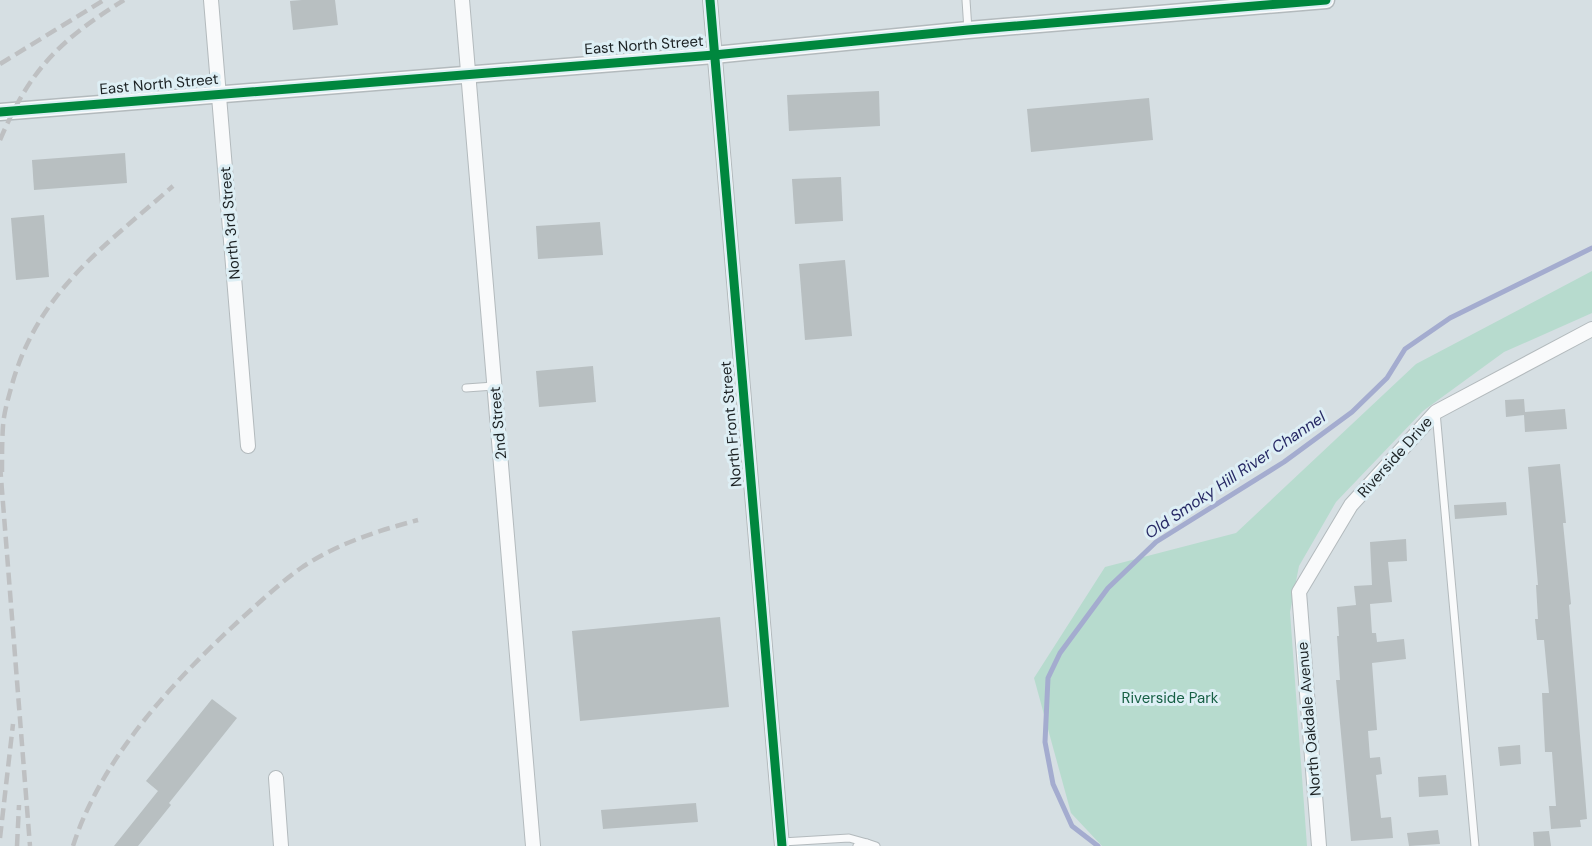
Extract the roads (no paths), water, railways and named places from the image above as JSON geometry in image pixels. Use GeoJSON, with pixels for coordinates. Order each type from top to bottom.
{"type":"FeatureCollection","features":[{"type":"Feature","properties":{"kind":"street","name":"North 3rd Street"},"geometry":{"type":"LineString","coordinates":[[211,0],[248,446]]}},
{"type":"Feature","properties":{"kind":"street","name":"2nd Street"},"geometry":{"type":"LineString","coordinates":[[462,0],[533,846]]}},
{"type":"Feature","properties":{"kind":"street","name":"North Front Street"},"geometry":{"type":"LineString","coordinates":[[710,0],[782,844]]}},
{"type":"Feature","properties":{"kind":"street","name":"East North Street"},"geometry":{"type":"LineString","coordinates":[[0,112],[714,55],[1209,5],[1326,0]]}},
{"type":"Feature","properties":{"kind":"street","name":"Riverside Drive"},"geometry":{"type":"LineString","coordinates":[[1299,592],[1351,505],[1436,412],[1592,329]]}},
{"type":"Feature","properties":{"kind":"street","name":"North Oakdale Avenue"},"geometry":{"type":"LineString","coordinates":[[1299,592],[1319,846]]}},
{"type":"Feature","properties":{"kind":"street"},"geometry":{"type":"LineString","coordinates":[[276,778],[281,846]]}},
{"type":"Feature","properties":{"kind":"lane"},"geometry":{"type":"LineString","coordinates":[[966,0],[968,30]]}},
{"type":"Feature","properties":{"kind":"lane"},"geometry":{"type":"LineString","coordinates":[[466,388],[495,386]]}},
{"type":"Feature","properties":{"kind":"lane"},"geometry":{"type":"LineString","coordinates":[[1436,412],[1475,846]]}},
{"type":"Feature","properties":{"kind":"lane"},"geometry":{"type":"LineString","coordinates":[[782,844],[849,838],[876,846]]}},
{"type":"Feature","properties":{"kind":"lane"},"geometry":{"type":"LineString","coordinates":[[857,846],[867,843]]}},
{"type":"Feature","properties":{"kind":"waterway","name":"Old Smoky Hill River Channel"},"geometry":{"type":"LineString","coordinates":[[1098,846],[1072,826],[1053,784],[1045,742],[1048,678],[1060,653],[1108,588],[1156,542],[1284,462],[1352,412],[1387,378],[1405,349],[1450,318],[1592,248]]}},
{"type":"Feature","properties":{"kind":"railway"},"geometry":{"type":"LineString","coordinates":[[0,64],[104,0]]}},
{"type":"Feature","properties":{"kind":"railway"},"geometry":{"type":"LineString","coordinates":[[0,140],[23,94],[49,58],[82,29],[124,0]]}},
{"type":"Feature","properties":{"kind":"railway"},"geometry":{"type":"LineString","coordinates":[[2,472],[4,415],[25,349],[40,321],[78,272],[173,186]]}},
{"type":"Feature","properties":{"kind":"railway"},"geometry":{"type":"LineString","coordinates":[[0,465],[30,846]]}},
{"type":"Feature","properties":{"kind":"railway"},"geometry":{"type":"LineString","coordinates":[[73,846],[86,813],[121,751],[166,694],[242,618],[278,586],[314,559],[357,539],[418,520]]}},
{"type":"Feature","properties":{"kind":"railway"},"geometry":{"type":"LineString","coordinates":[[0,838],[13,724]]}},
{"type":"Feature","properties":{"kind":"railway"},"geometry":{"type":"LineString","coordinates":[[17,846],[19,805]]}},
{"type":"Feature","properties":{"kind":"park label","name":"Riverside Park"},"geometry":{"type":"Point","coordinates":[1170,698]}}]}
